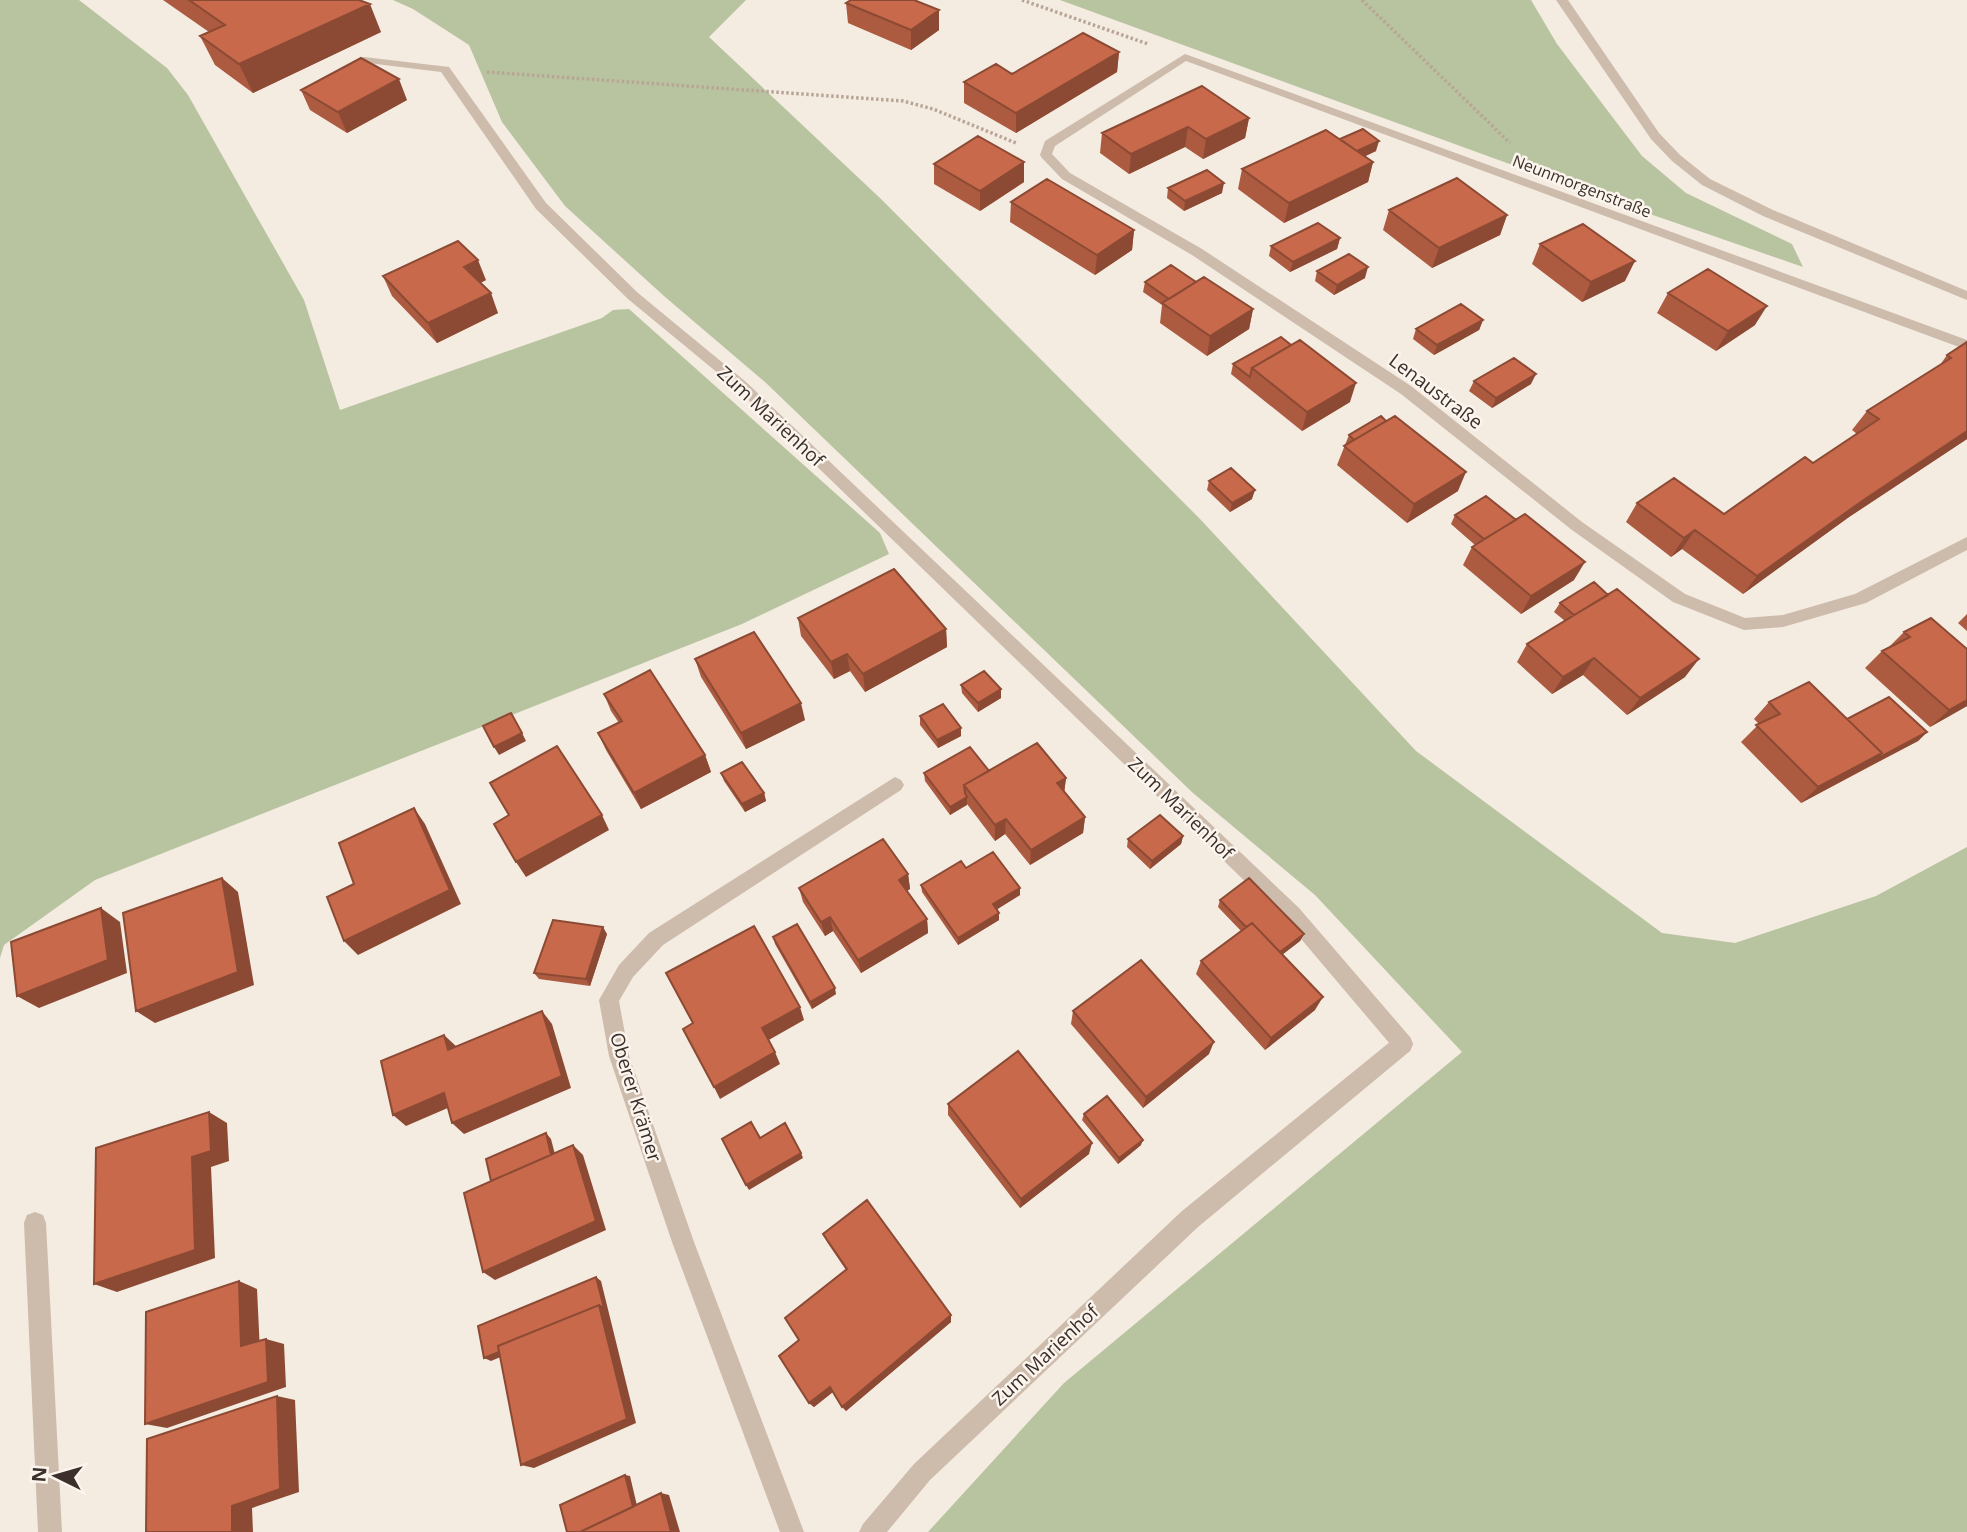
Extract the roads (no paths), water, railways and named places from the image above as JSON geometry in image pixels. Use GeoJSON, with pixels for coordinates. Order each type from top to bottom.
{"type":"FeatureCollection","features":[{"type":"Feature","properties":{"kind":"street"},"geometry":{"type":"LineString","coordinates":[[1562,0],[1655,136],[1676,158],[1706,182],[1768,213],[1967,296]]}},
{"type":"Feature","properties":{"kind":"street","name":"Neunmorgenstraße"},"geometry":{"type":"LineString","coordinates":[[1046,155],[1049,144],[1185,57],[1967,345]]}},
{"type":"Feature","properties":{"kind":"street","name":"Zum Marienhof"},"geometry":{"type":"LineString","coordinates":[[364,60],[445,69],[550,215],[632,296],[741,385],[1292,914],[1402,1044],[1190,1220],[922,1472],[871,1532]]}},
{"type":"Feature","properties":{"kind":"street","name":"Lenaustraße"},"geometry":{"type":"LineString","coordinates":[[1046,155],[1066,176],[1197,252],[1406,390],[1577,526],[1679,598],[1744,624],[1783,621],[1860,599],[1967,543]]}},
{"type":"Feature","properties":{"kind":"street","name":"Oberer Krämer"},"geometry":{"type":"LineString","coordinates":[[792,1532],[670,1204],[620,1056],[609,1000],[626,971],[656,939],[895,785]]}},
{"type":"Feature","properties":{"kind":"street"},"geometry":{"type":"LineString","coordinates":[[35,1223],[50,1532]]}}]}
